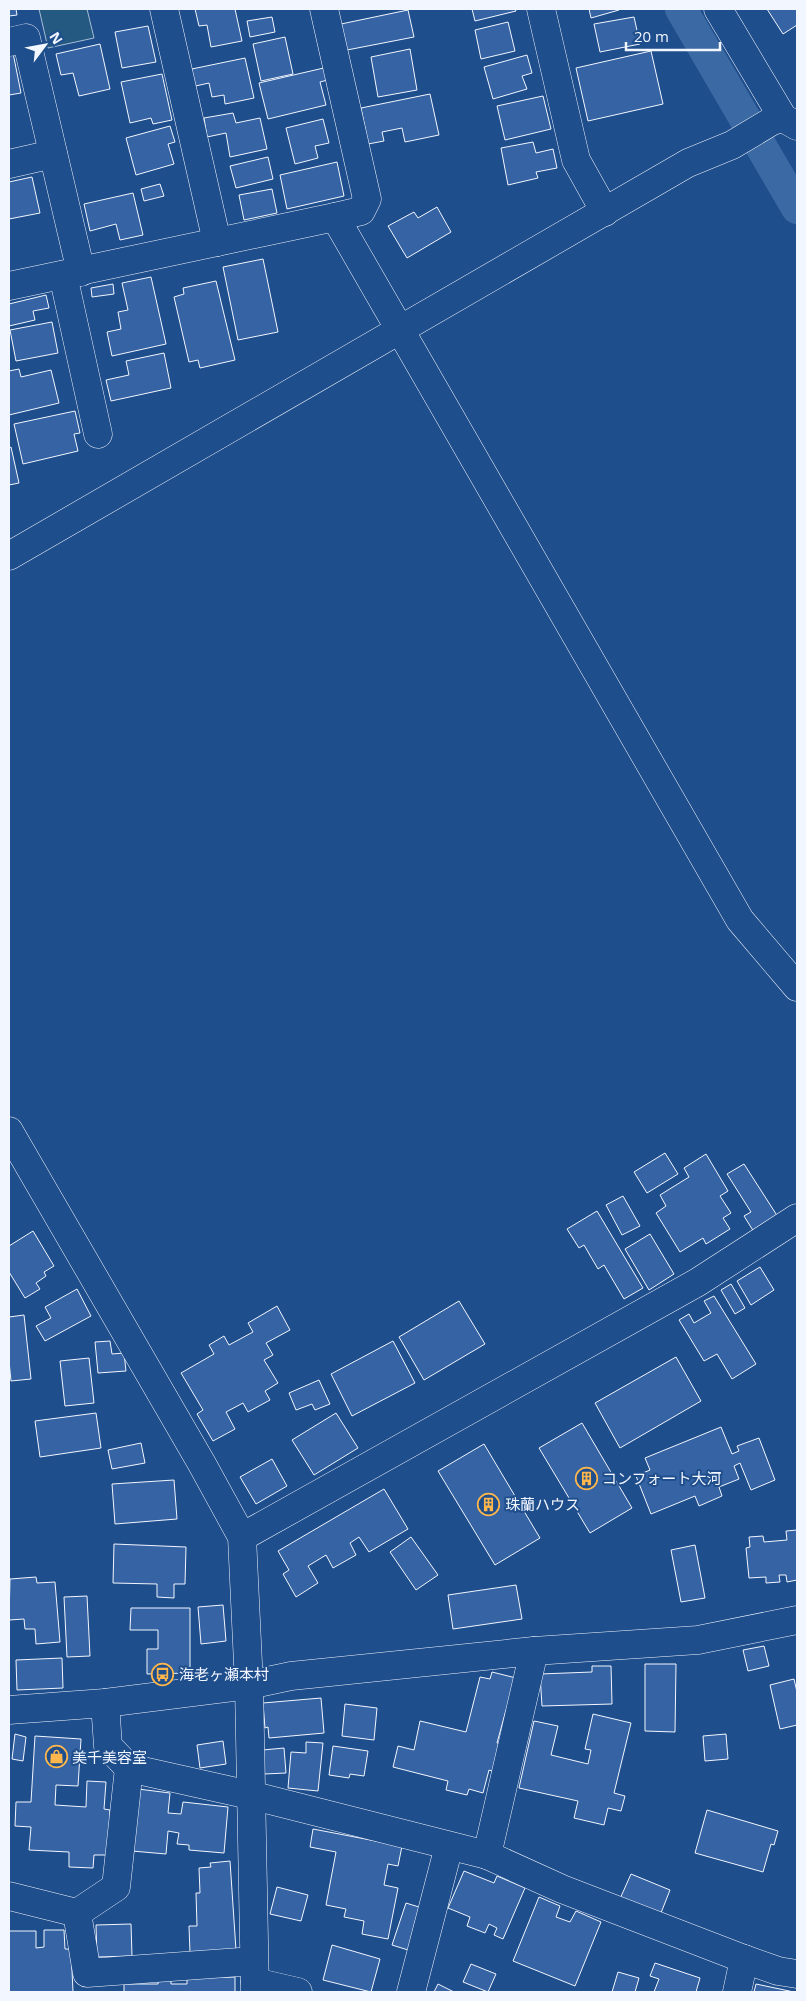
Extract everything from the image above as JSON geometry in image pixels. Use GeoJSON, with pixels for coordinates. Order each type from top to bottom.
{"type":"FeatureCollection","features":[{"type":"Feature","properties":{"kind":"street"},"geometry":{"type":"LineString","coordinates":[[164,9],[217,242]]}},
{"type":"Feature","properties":{"kind":"street"},"geometry":{"type":"LineString","coordinates":[[9,286],[361,211],[367,200],[324,9]]}},
{"type":"Feature","properties":{"kind":"street"},"geometry":{"type":"LineString","coordinates":[[541,9],[576,160],[605,212]]}},
{"type":"Feature","properties":{"kind":"street"},"geometry":{"type":"LineString","coordinates":[[9,556],[688,163],[784,121],[718,9]]}},
{"type":"Feature","properties":{"kind":"street"},"geometry":{"type":"LineString","coordinates":[[9,42],[26,38],[53,154],[98,434]]}},
{"type":"Feature","properties":{"kind":"street"},"geometry":{"type":"LineString","coordinates":[[9,164],[53,154]]}},
{"type":"Feature","properties":{"kind":"street"},"geometry":{"type":"LineString","coordinates":[[335,217],[740,920],[797,987]]}},
{"type":"Feature","properties":{"kind":"street"},"geometry":{"type":"LineString","coordinates":[[9,1131],[202,1464],[242,1537],[248,1685],[254,1978]]}},
{"type":"Feature","properties":{"kind":"street"},"geometry":{"type":"LineString","coordinates":[[242,1537],[698,1282],[797,1218]]}},
{"type":"Feature","properties":{"kind":"street"},"geometry":{"type":"LineString","coordinates":[[9,1710],[105,1703],[248,1685],[292,1676],[534,1651],[698,1640],[797,1620]]}},
{"type":"Feature","properties":{"kind":"street"},"geometry":{"type":"LineString","coordinates":[[487,1855],[534,1651]]}},
{"type":"Feature","properties":{"kind":"street"},"geometry":{"type":"LineString","coordinates":[[105,1703],[108,1746],[129,1768],[250,1795],[487,1855],[562,1889],[778,1971],[797,1974]]}},
{"type":"Feature","properties":{"kind":"street"},"geometry":{"type":"LineString","coordinates":[[9,1896],[77,1913],[116,1887],[129,1768]]}},
{"type":"Feature","properties":{"kind":"street"},"geometry":{"type":"LineString","coordinates":[[411,1992],[449,1846]]}},
{"type":"Feature","properties":{"kind":"street"},"geometry":{"type":"LineString","coordinates":[[77,1913],[87,1973],[108,1982],[254,1978],[298,1992]]}},
{"type":"Feature","properties":{"kind":"street"},"geometry":{"type":"LineString","coordinates":[[737,1992],[744,1958]]}},
{"type":"Feature","properties":{"kind":"shaded area"},"geometry":{"type":"Polygon","coordinates":[[[39,9],[87,9],[94,38],[48,48],[39,9]]]}},
{"type":"Feature","properties":{"kind":"building"},"geometry":{"type":"Polygon","coordinates":[[[9,9],[16,9],[17,15],[9,16],[9,9]]]}},
{"type":"Feature","properties":{"kind":"building"},"geometry":{"type":"Polygon","coordinates":[[[195,9],[235,9],[242,41],[211,47],[207,25],[199,26],[195,9]]]}},
{"type":"Feature","properties":{"kind":"building"},"geometry":{"type":"Polygon","coordinates":[[[472,9],[515,9],[516,11],[475,21],[472,9]]]}},
{"type":"Feature","properties":{"kind":"building"},"geometry":{"type":"Polygon","coordinates":[[[589,9],[619,9],[619,10],[591,18],[589,9]]]}},
{"type":"Feature","properties":{"kind":"building"},"geometry":{"type":"Polygon","coordinates":[[[767,9],[797,9],[797,25],[783,34],[767,9]]]}},
{"type":"Feature","properties":{"kind":"building"},"geometry":{"type":"Polygon","coordinates":[[[408,10],[414,37],[347,50],[341,24],[408,10]]]}},
{"type":"Feature","properties":{"kind":"building"},"geometry":{"type":"Polygon","coordinates":[[[272,17],[275,32],[250,37],[247,21],[272,17]]]}},
{"type":"Feature","properties":{"kind":"building"},"geometry":{"type":"Polygon","coordinates":[[[634,17],[640,44],[600,52],[594,24],[634,17]]]}},
{"type":"Feature","properties":{"kind":"building"},"geometry":{"type":"Polygon","coordinates":[[[508,22],[515,51],[481,59],[475,30],[508,22]]]}},
{"type":"Feature","properties":{"kind":"building"},"geometry":{"type":"Polygon","coordinates":[[[148,26],[156,62],[122,68],[115,32],[148,26]]]}},
{"type":"Feature","properties":{"kind":"building"},"geometry":{"type":"Polygon","coordinates":[[[285,37],[293,74],[261,81],[253,44],[285,37]]]}},
{"type":"Feature","properties":{"kind":"building"},"geometry":{"type":"Polygon","coordinates":[[[100,44],[110,89],[79,96],[73,73],[61,75],[56,54],[100,44]]]}},
{"type":"Feature","properties":{"kind":"building"},"geometry":{"type":"Polygon","coordinates":[[[410,49],[417,90],[378,97],[371,57],[410,49]]]}},
{"type":"Feature","properties":{"kind":"building"},"geometry":{"type":"Polygon","coordinates":[[[651,51],[663,104],[588,121],[576,68],[651,51]]]}},
{"type":"Feature","properties":{"kind":"building"},"geometry":{"type":"Polygon","coordinates":[[[13,53],[21,93],[9,95],[9,54],[13,53]]]}},
{"type":"Feature","properties":{"kind":"building"},"geometry":{"type":"Polygon","coordinates":[[[527,55],[532,73],[522,76],[527,89],[493,99],[484,67],[527,55]]]}},
{"type":"Feature","properties":{"kind":"building"},"geometry":{"type":"Polygon","coordinates":[[[245,58],[254,98],[225,104],[224,95],[212,97],[209,83],[191,87],[187,70],[245,58]]]}},
{"type":"Feature","properties":{"kind":"building"},"geometry":{"type":"Polygon","coordinates":[[[328,67],[331,79],[320,82],[326,105],[268,119],[259,83],[328,67]]]}},
{"type":"Feature","properties":{"kind":"building"},"geometry":{"type":"Polygon","coordinates":[[[162,74],[172,120],[153,124],[151,118],[130,123],[121,82],[162,74]]]}},
{"type":"Feature","properties":{"kind":"building"},"geometry":{"type":"Polygon","coordinates":[[[430,94],[439,135],[405,142],[402,128],[382,132],[384,141],[368,144],[361,108],[430,94]]]}},
{"type":"Feature","properties":{"kind":"building"},"geometry":{"type":"Polygon","coordinates":[[[543,96],[551,129],[505,140],[497,106],[543,96]]]}},
{"type":"Feature","properties":{"kind":"building"},"geometry":{"type":"Polygon","coordinates":[[[233,113],[236,123],[260,118],[267,149],[230,157],[226,133],[207,137],[204,118],[233,113]]]}},
{"type":"Feature","properties":{"kind":"building"},"geometry":{"type":"Polygon","coordinates":[[[323,119],[329,143],[315,146],[318,158],[295,164],[286,128],[323,119]]]}},
{"type":"Feature","properties":{"kind":"building"},"geometry":{"type":"Polygon","coordinates":[[[170,126],[175,142],[168,144],[174,164],[136,175],[126,138],[170,126]]]}},
{"type":"Feature","properties":{"kind":"building"},"geometry":{"type":"Polygon","coordinates":[[[533,142],[536,153],[553,149],[557,168],[536,172],[538,178],[508,185],[501,148],[533,142]]]}},
{"type":"Feature","properties":{"kind":"building"},"geometry":{"type":"Polygon","coordinates":[[[268,157],[273,179],[236,188],[230,166],[268,157]]]}},
{"type":"Feature","properties":{"kind":"building"},"geometry":{"type":"Polygon","coordinates":[[[337,162],[344,196],[287,209],[280,175],[337,162]]]}},
{"type":"Feature","properties":{"kind":"building"},"geometry":{"type":"Polygon","coordinates":[[[32,177],[40,213],[9,219],[9,182],[32,177]]]}},
{"type":"Feature","properties":{"kind":"building"},"geometry":{"type":"Polygon","coordinates":[[[160,184],[164,196],[144,201],[141,189],[160,184]]]}},
{"type":"Feature","properties":{"kind":"building"},"geometry":{"type":"Polygon","coordinates":[[[272,189],[277,213],[244,220],[239,195],[272,189]]]}},
{"type":"Feature","properties":{"kind":"building"},"geometry":{"type":"Polygon","coordinates":[[[133,193],[143,235],[120,240],[116,224],[90,231],[84,204],[133,193]]]}},
{"type":"Feature","properties":{"kind":"building"},"geometry":{"type":"Polygon","coordinates":[[[437,207],[451,232],[407,258],[388,226],[414,212],[418,218],[437,207]]]}},
{"type":"Feature","properties":{"kind":"building"},"geometry":{"type":"Polygon","coordinates":[[[263,259],[278,332],[238,340],[223,267],[263,259]]]}},
{"type":"Feature","properties":{"kind":"building"},"geometry":{"type":"Polygon","coordinates":[[[151,277],[166,344],[112,356],[107,332],[121,329],[118,312],[128,310],[122,283],[151,277]]]}},
{"type":"Feature","properties":{"kind":"building"},"geometry":{"type":"Polygon","coordinates":[[[216,281],[235,360],[200,368],[198,360],[189,362],[174,297],[184,294],[183,288],[216,281]]]}},
{"type":"Feature","properties":{"kind":"building"},"geometry":{"type":"Polygon","coordinates":[[[113,284],[114,294],[92,297],[91,288],[113,284]]]}},
{"type":"Feature","properties":{"kind":"building"},"geometry":{"type":"Polygon","coordinates":[[[46,295],[49,308],[33,311],[35,320],[9,326],[9,304],[46,295]]]}},
{"type":"Feature","properties":{"kind":"building"},"geometry":{"type":"Polygon","coordinates":[[[52,322],[58,353],[16,361],[10,330],[52,322]]]}},
{"type":"Feature","properties":{"kind":"building"},"geometry":{"type":"Polygon","coordinates":[[[164,353],[171,388],[111,401],[106,380],[129,375],[126,361],[164,353]]]}},
{"type":"Feature","properties":{"kind":"building"},"geometry":{"type":"Polygon","coordinates":[[[19,369],[21,377],[51,370],[59,403],[9,415],[9,371],[19,369]]]}},
{"type":"Feature","properties":{"kind":"building"},"geometry":{"type":"Polygon","coordinates":[[[75,411],[80,433],[74,434],[78,451],[23,464],[14,424],[75,411]]]}},
{"type":"Feature","properties":{"kind":"building"},"geometry":{"type":"Polygon","coordinates":[[[11,447],[19,483],[9,485],[9,448],[11,447]]]}},
{"type":"Feature","properties":{"kind":"building"},"geometry":{"type":"Polygon","coordinates":[[[665,1153],[678,1174],[647,1193],[634,1172],[665,1153]]]}},
{"type":"Feature","properties":{"kind":"building"},"geometry":{"type":"Polygon","coordinates":[[[706,1154],[728,1191],[720,1196],[731,1213],[723,1218],[730,1229],[706,1244],[703,1238],[680,1252],[656,1213],[666,1206],[660,1195],[689,1177],[684,1168],[706,1154]]]}},
{"type":"Feature","properties":{"kind":"building"},"geometry":{"type":"Polygon","coordinates":[[[744,1164],[778,1217],[754,1232],[744,1216],[751,1212],[727,1174],[744,1164]]]}},
{"type":"Feature","properties":{"kind":"building"},"geometry":{"type":"Polygon","coordinates":[[[623,1196],[640,1226],[622,1235],[606,1205],[623,1196]]]}},
{"type":"Feature","properties":{"kind":"building"},"geometry":{"type":"Polygon","coordinates":[[[597,1211],[643,1288],[624,1299],[604,1265],[598,1269],[584,1245],[579,1248],[567,1229],[597,1211]]]}},
{"type":"Feature","properties":{"kind":"building"},"geometry":{"type":"Polygon","coordinates":[[[33,1231],[54,1266],[44,1272],[46,1276],[36,1283],[40,1289],[25,1298],[9,1272],[9,1246],[33,1231]]]}},
{"type":"Feature","properties":{"kind":"building"},"geometry":{"type":"Polygon","coordinates":[[[650,1234],[674,1274],[649,1290],[625,1249],[650,1234]]]}},
{"type":"Feature","properties":{"kind":"building"},"geometry":{"type":"Polygon","coordinates":[[[760,1267],[774,1290],[751,1305],[737,1281],[760,1267]]]}},
{"type":"Feature","properties":{"kind":"building"},"geometry":{"type":"Polygon","coordinates":[[[731,1284],[745,1308],[735,1314],[721,1290],[731,1284]]]}},
{"type":"Feature","properties":{"kind":"building"},"geometry":{"type":"Polygon","coordinates":[[[77,1289],[91,1316],[45,1341],[36,1326],[51,1318],[45,1307],[77,1289]]]}},
{"type":"Feature","properties":{"kind":"building"},"geometry":{"type":"Polygon","coordinates":[[[714,1296],[756,1364],[732,1379],[717,1354],[704,1361],[679,1320],[689,1314],[694,1323],[711,1313],[704,1301],[714,1296]]]}},
{"type":"Feature","properties":{"kind":"building"},"geometry":{"type":"Polygon","coordinates":[[[459,1301],[485,1344],[424,1380],[399,1337],[459,1301]]]}},
{"type":"Feature","properties":{"kind":"building"},"geometry":{"type":"Polygon","coordinates":[[[277,1306],[290,1330],[266,1343],[273,1355],[264,1360],[278,1383],[265,1391],[270,1400],[248,1412],[243,1403],[226,1412],[235,1429],[213,1441],[197,1414],[203,1410],[181,1373],[214,1354],[209,1345],[224,1336],[229,1345],[253,1332],[248,1323],[277,1306]]]}},
{"type":"Feature","properties":{"kind":"building"},"geometry":{"type":"Polygon","coordinates":[[[24,1315],[31,1379],[11,1381],[9,1317],[24,1315]]]}},
{"type":"Feature","properties":{"kind":"building"},"geometry":{"type":"Polygon","coordinates":[[[110,1341],[112,1354],[124,1353],[126,1371],[98,1373],[95,1342],[110,1341]]]}},
{"type":"Feature","properties":{"kind":"building"},"geometry":{"type":"Polygon","coordinates":[[[393,1341],[415,1383],[352,1416],[331,1374],[393,1341]]]}},
{"type":"Feature","properties":{"kind":"building"},"geometry":{"type":"Polygon","coordinates":[[[676,1357],[701,1401],[620,1448],[595,1403],[676,1357]]]}},
{"type":"Feature","properties":{"kind":"building"},"geometry":{"type":"Polygon","coordinates":[[[89,1358],[94,1403],[65,1406],[60,1361],[89,1358]]]}},
{"type":"Feature","properties":{"kind":"building"},"geometry":{"type":"Polygon","coordinates":[[[319,1380],[330,1404],[315,1410],[312,1404],[296,1410],[289,1393],[319,1380]]]}},
{"type":"Feature","properties":{"kind":"building"},"geometry":{"type":"Polygon","coordinates":[[[96,1413],[101,1448],[40,1457],[35,1421],[96,1413]]]}},
{"type":"Feature","properties":{"kind":"building"},"geometry":{"type":"Polygon","coordinates":[[[336,1413],[358,1448],[314,1475],[292,1440],[336,1413]]]}},
{"type":"Feature","properties":{"kind":"building","name":"コンフォート大河"},"geometry":{"type":"Polygon","coordinates":[[[582,1423],[632,1508],[590,1533],[539,1448],[582,1423]]]}},
{"type":"Feature","properties":{"kind":"building"},"geometry":{"type":"Polygon","coordinates":[[[721,1427],[732,1454],[739,1451],[737,1446],[759,1438],[775,1480],[751,1490],[740,1463],[734,1466],[739,1479],[719,1487],[722,1496],[699,1506],[695,1496],[651,1514],[636,1476],[650,1470],[645,1458],[721,1427]]]}},
{"type":"Feature","properties":{"kind":"building"},"geometry":{"type":"Polygon","coordinates":[[[141,1443],[145,1463],[112,1469],[108,1450],[141,1443]]]}},
{"type":"Feature","properties":{"kind":"building","name":"珠蘭ハウス"},"geometry":{"type":"Polygon","coordinates":[[[484,1444],[540,1538],[495,1565],[438,1471],[484,1444]]]}},
{"type":"Feature","properties":{"kind":"building"},"geometry":{"type":"Polygon","coordinates":[[[272,1459],[287,1486],[256,1504],[240,1477],[272,1459]]]}},
{"type":"Feature","properties":{"kind":"building"},"geometry":{"type":"Polygon","coordinates":[[[174,1480],[177,1519],[115,1524],[112,1484],[174,1480]]]}},
{"type":"Feature","properties":{"kind":"building"},"geometry":{"type":"Polygon","coordinates":[[[384,1489],[408,1529],[369,1552],[359,1537],[350,1543],[356,1555],[333,1568],[326,1555],[308,1566],[318,1583],[296,1597],[283,1574],[289,1570],[278,1551],[384,1489]]]}},
{"type":"Feature","properties":{"kind":"building"},"geometry":{"type":"Polygon","coordinates":[[[797,1530],[797,1580],[787,1582],[786,1575],[779,1575],[780,1582],[766,1583],[766,1577],[749,1578],[746,1548],[750,1547],[749,1537],[763,1536],[764,1542],[787,1540],[786,1531],[797,1530]]]}},
{"type":"Feature","properties":{"kind":"building"},"geometry":{"type":"Polygon","coordinates":[[[411,1537],[438,1575],[416,1590],[390,1552],[411,1537]]]}},
{"type":"Feature","properties":{"kind":"building"},"geometry":{"type":"Polygon","coordinates":[[[114,1544],[186,1547],[185,1584],[174,1584],[174,1598],[157,1597],[157,1584],[113,1583],[114,1544]]]}},
{"type":"Feature","properties":{"kind":"building"},"geometry":{"type":"Polygon","coordinates":[[[695,1545],[705,1598],[681,1602],[671,1550],[695,1545]]]}},
{"type":"Feature","properties":{"kind":"building"},"geometry":{"type":"Polygon","coordinates":[[[36,1577],[37,1583],[55,1582],[60,1642],[36,1644],[35,1629],[25,1629],[24,1619],[9,1620],[10,1579],[36,1577]]]}},
{"type":"Feature","properties":{"kind":"building"},"geometry":{"type":"Polygon","coordinates":[[[516,1585],[522,1619],[453,1629],[448,1595],[516,1585]]]}},
{"type":"Feature","properties":{"kind":"building"},"geometry":{"type":"Polygon","coordinates":[[[87,1596],[90,1656],[67,1657],[64,1597],[87,1596]]]}},
{"type":"Feature","properties":{"kind":"building"},"geometry":{"type":"Polygon","coordinates":[[[223,1605],[226,1641],[201,1644],[198,1607],[223,1605]]]}},
{"type":"Feature","properties":{"kind":"building"},"geometry":{"type":"Polygon","coordinates":[[[131,1608],[190,1608],[190,1673],[147,1674],[147,1649],[158,1649],[158,1630],[130,1630],[131,1608]]]}},
{"type":"Feature","properties":{"kind":"building"},"geometry":{"type":"Polygon","coordinates":[[[764,1646],[769,1666],[748,1671],[743,1650],[764,1646]]]}},
{"type":"Feature","properties":{"kind":"building"},"geometry":{"type":"Polygon","coordinates":[[[62,1658],[63,1688],[17,1690],[16,1660],[62,1658]]]}},
{"type":"Feature","properties":{"kind":"building"},"geometry":{"type":"Polygon","coordinates":[[[645,1664],[676,1664],[675,1732],[645,1731],[645,1664]]]}},
{"type":"Feature","properties":{"kind":"building"},"geometry":{"type":"Polygon","coordinates":[[[592,1666],[611,1666],[612,1704],[542,1706],[540,1674],[592,1672],[592,1666]]]}},
{"type":"Feature","properties":{"kind":"building"},"geometry":{"type":"Polygon","coordinates":[[[492,1672],[520,1679],[512,1712],[506,1710],[497,1743],[502,1744],[495,1772],[489,1770],[483,1793],[469,1789],[467,1795],[446,1790],[448,1781],[393,1767],[398,1746],[414,1750],[420,1721],[466,1732],[480,1677],[490,1679],[492,1672]]]}},
{"type":"Feature","properties":{"kind":"building"},"geometry":{"type":"Polygon","coordinates":[[[794,1679],[797,1692],[797,1725],[780,1729],[770,1685],[794,1679]]]}},
{"type":"Feature","properties":{"kind":"building"},"geometry":{"type":"Polygon","coordinates":[[[321,1698],[324,1733],[269,1738],[268,1727],[265,1728],[263,1703],[321,1698]]]}},
{"type":"Feature","properties":{"kind":"building"},"geometry":{"type":"Polygon","coordinates":[[[345,1704],[377,1708],[374,1740],[342,1736],[345,1704]]]}},
{"type":"Feature","properties":{"kind":"building"},"geometry":{"type":"Polygon","coordinates":[[[593,1714],[631,1723],[614,1793],[625,1796],[621,1811],[608,1808],[604,1825],[574,1818],[578,1801],[519,1788],[534,1721],[558,1726],[551,1755],[588,1764],[591,1750],[585,1749],[593,1714]]]}},
{"type":"Feature","properties":{"kind":"building"},"geometry":{"type":"Polygon","coordinates":[[[15,1734],[26,1737],[23,1761],[12,1759],[15,1734]]]}},
{"type":"Feature","properties":{"kind":"building"},"geometry":{"type":"Polygon","coordinates":[[[726,1734],[728,1759],[705,1761],[703,1736],[726,1734]]]}},
{"type":"Feature","properties":{"kind":"building"},"geometry":{"type":"Polygon","coordinates":[[[35,1736],[81,1739],[78,1786],[56,1785],[55,1805],[86,1807],[87,1781],[106,1782],[104,1809],[110,1810],[108,1855],[94,1855],[93,1868],[69,1867],[69,1852],[29,1850],[31,1827],[15,1826],[16,1802],[31,1802],[35,1736]]]}},
{"type":"Feature","properties":{"kind":"building"},"geometry":{"type":"Polygon","coordinates":[[[223,1741],[226,1764],[200,1768],[197,1745],[223,1741]]]}},
{"type":"Feature","properties":{"kind":"building"},"geometry":{"type":"Polygon","coordinates":[[[306,1742],[323,1743],[318,1791],[288,1788],[291,1752],[306,1753],[306,1742]]]}},
{"type":"Feature","properties":{"kind":"building"},"geometry":{"type":"Polygon","coordinates":[[[333,1746],[368,1751],[364,1776],[350,1774],[349,1778],[329,1775],[333,1746]]]}},
{"type":"Feature","properties":{"kind":"building"},"geometry":{"type":"Polygon","coordinates":[[[284,1748],[286,1773],[264,1774],[263,1750],[284,1748]]]}},
{"type":"Feature","properties":{"kind":"building"},"geometry":{"type":"Polygon","coordinates":[[[138,1789],[170,1793],[168,1813],[181,1814],[183,1802],[228,1807],[224,1853],[189,1850],[189,1845],[177,1844],[179,1833],[168,1831],[166,1854],[132,1851],[138,1789]]]}},
{"type":"Feature","properties":{"kind":"building"},"geometry":{"type":"Polygon","coordinates":[[[707,1810],[778,1831],[774,1845],[771,1844],[763,1872],[695,1853],[707,1810]]]}},
{"type":"Feature","properties":{"kind":"building"},"geometry":{"type":"Polygon","coordinates":[[[313,1829],[402,1846],[398,1866],[388,1864],[384,1885],[398,1888],[388,1939],[362,1934],[364,1921],[344,1917],[346,1909],[326,1905],[336,1852],[310,1847],[313,1829]]]}},
{"type":"Feature","properties":{"kind":"building"},"geometry":{"type":"Polygon","coordinates":[[[230,1861],[236,1950],[190,1953],[189,1926],[197,1926],[196,1893],[200,1893],[199,1868],[211,1867],[210,1863],[230,1861]]]}},
{"type":"Feature","properties":{"kind":"building"},"geometry":{"type":"Polygon","coordinates":[[[464,1871],[494,1883],[497,1876],[525,1888],[503,1939],[494,1935],[497,1928],[489,1924],[485,1933],[467,1926],[470,1917],[448,1908],[464,1871]]]}},
{"type":"Feature","properties":{"kind":"building"},"geometry":{"type":"Polygon","coordinates":[[[631,1874],[670,1890],[659,1918],[619,1901],[631,1874]]]}},
{"type":"Feature","properties":{"kind":"building"},"geometry":{"type":"Polygon","coordinates":[[[277,1887],[308,1895],[301,1921],[270,1914],[277,1887]]]}},
{"type":"Feature","properties":{"kind":"building"},"geometry":{"type":"Polygon","coordinates":[[[539,1897],[560,1906],[556,1917],[570,1922],[576,1911],[601,1922],[575,1986],[513,1961],[539,1897]]]}},
{"type":"Feature","properties":{"kind":"building"},"geometry":{"type":"Polygon","coordinates":[[[406,1903],[422,1908],[408,1950],[392,1945],[406,1903]]]}},
{"type":"Feature","properties":{"kind":"building"},"geometry":{"type":"Polygon","coordinates":[[[131,1924],[132,1956],[97,1957],[96,1925],[131,1924]]]}},
{"type":"Feature","properties":{"kind":"building"},"geometry":{"type":"Polygon","coordinates":[[[44,1930],[64,1930],[65,1949],[71,1949],[73,1992],[9,1992],[9,1931],[36,1931],[36,1948],[44,1947],[44,1930]]]}},
{"type":"Feature","properties":{"kind":"building"},"geometry":{"type":"Polygon","coordinates":[[[332,1945],[380,1959],[371,1992],[323,1980],[332,1945]]]}},
{"type":"Feature","properties":{"kind":"building"},"geometry":{"type":"Polygon","coordinates":[[[655,1963],[700,1978],[696,1992],[654,1992],[659,1979],[650,1976],[655,1963]]]}},
{"type":"Feature","properties":{"kind":"building"},"geometry":{"type":"Polygon","coordinates":[[[471,1964],[496,1974],[488,1992],[463,1982],[471,1964]]]}},
{"type":"Feature","properties":{"kind":"building"},"geometry":{"type":"Polygon","coordinates":[[[618,1972],[639,1978],[635,1992],[612,1992],[618,1972]]]}},
{"type":"Feature","properties":{"kind":"building"},"geometry":{"type":"Polygon","coordinates":[[[158,1975],[171,1975],[171,1984],[187,1984],[187,1978],[235,1977],[235,1992],[124,1992],[124,1984],[158,1984],[158,1975]]]}},
{"type":"Feature","properties":{"kind":"building"},"geometry":{"type":"Polygon","coordinates":[[[438,1984],[454,1992],[434,1992],[438,1984]]]}},
{"type":"Feature","properties":{"kind":"building"},"geometry":{"type":"Polygon","coordinates":[[[756,1984],[794,1992],[754,1992],[756,1984]]]}},
{"type":"Feature","properties":{"kind":"waterway"},"geometry":{"type":"LineString","coordinates":[[681,9],[797,208]]}},
{"type":"Feature","properties":{"kind":"place","name":"コンフォート大河"},"geometry":{"type":"Point","coordinates":[586,1478]}},
{"type":"Feature","properties":{"kind":"place","name":"珠蘭ハウス"},"geometry":{"type":"Point","coordinates":[489,1504]}},
{"type":"Feature","properties":{"kind":"place","name":"海老ヶ瀬本村"},"geometry":{"type":"Point","coordinates":[163,1674]}},
{"type":"Feature","properties":{"kind":"place","name":"美千美容室"},"geometry":{"type":"Point","coordinates":[56,1757]}}]}
